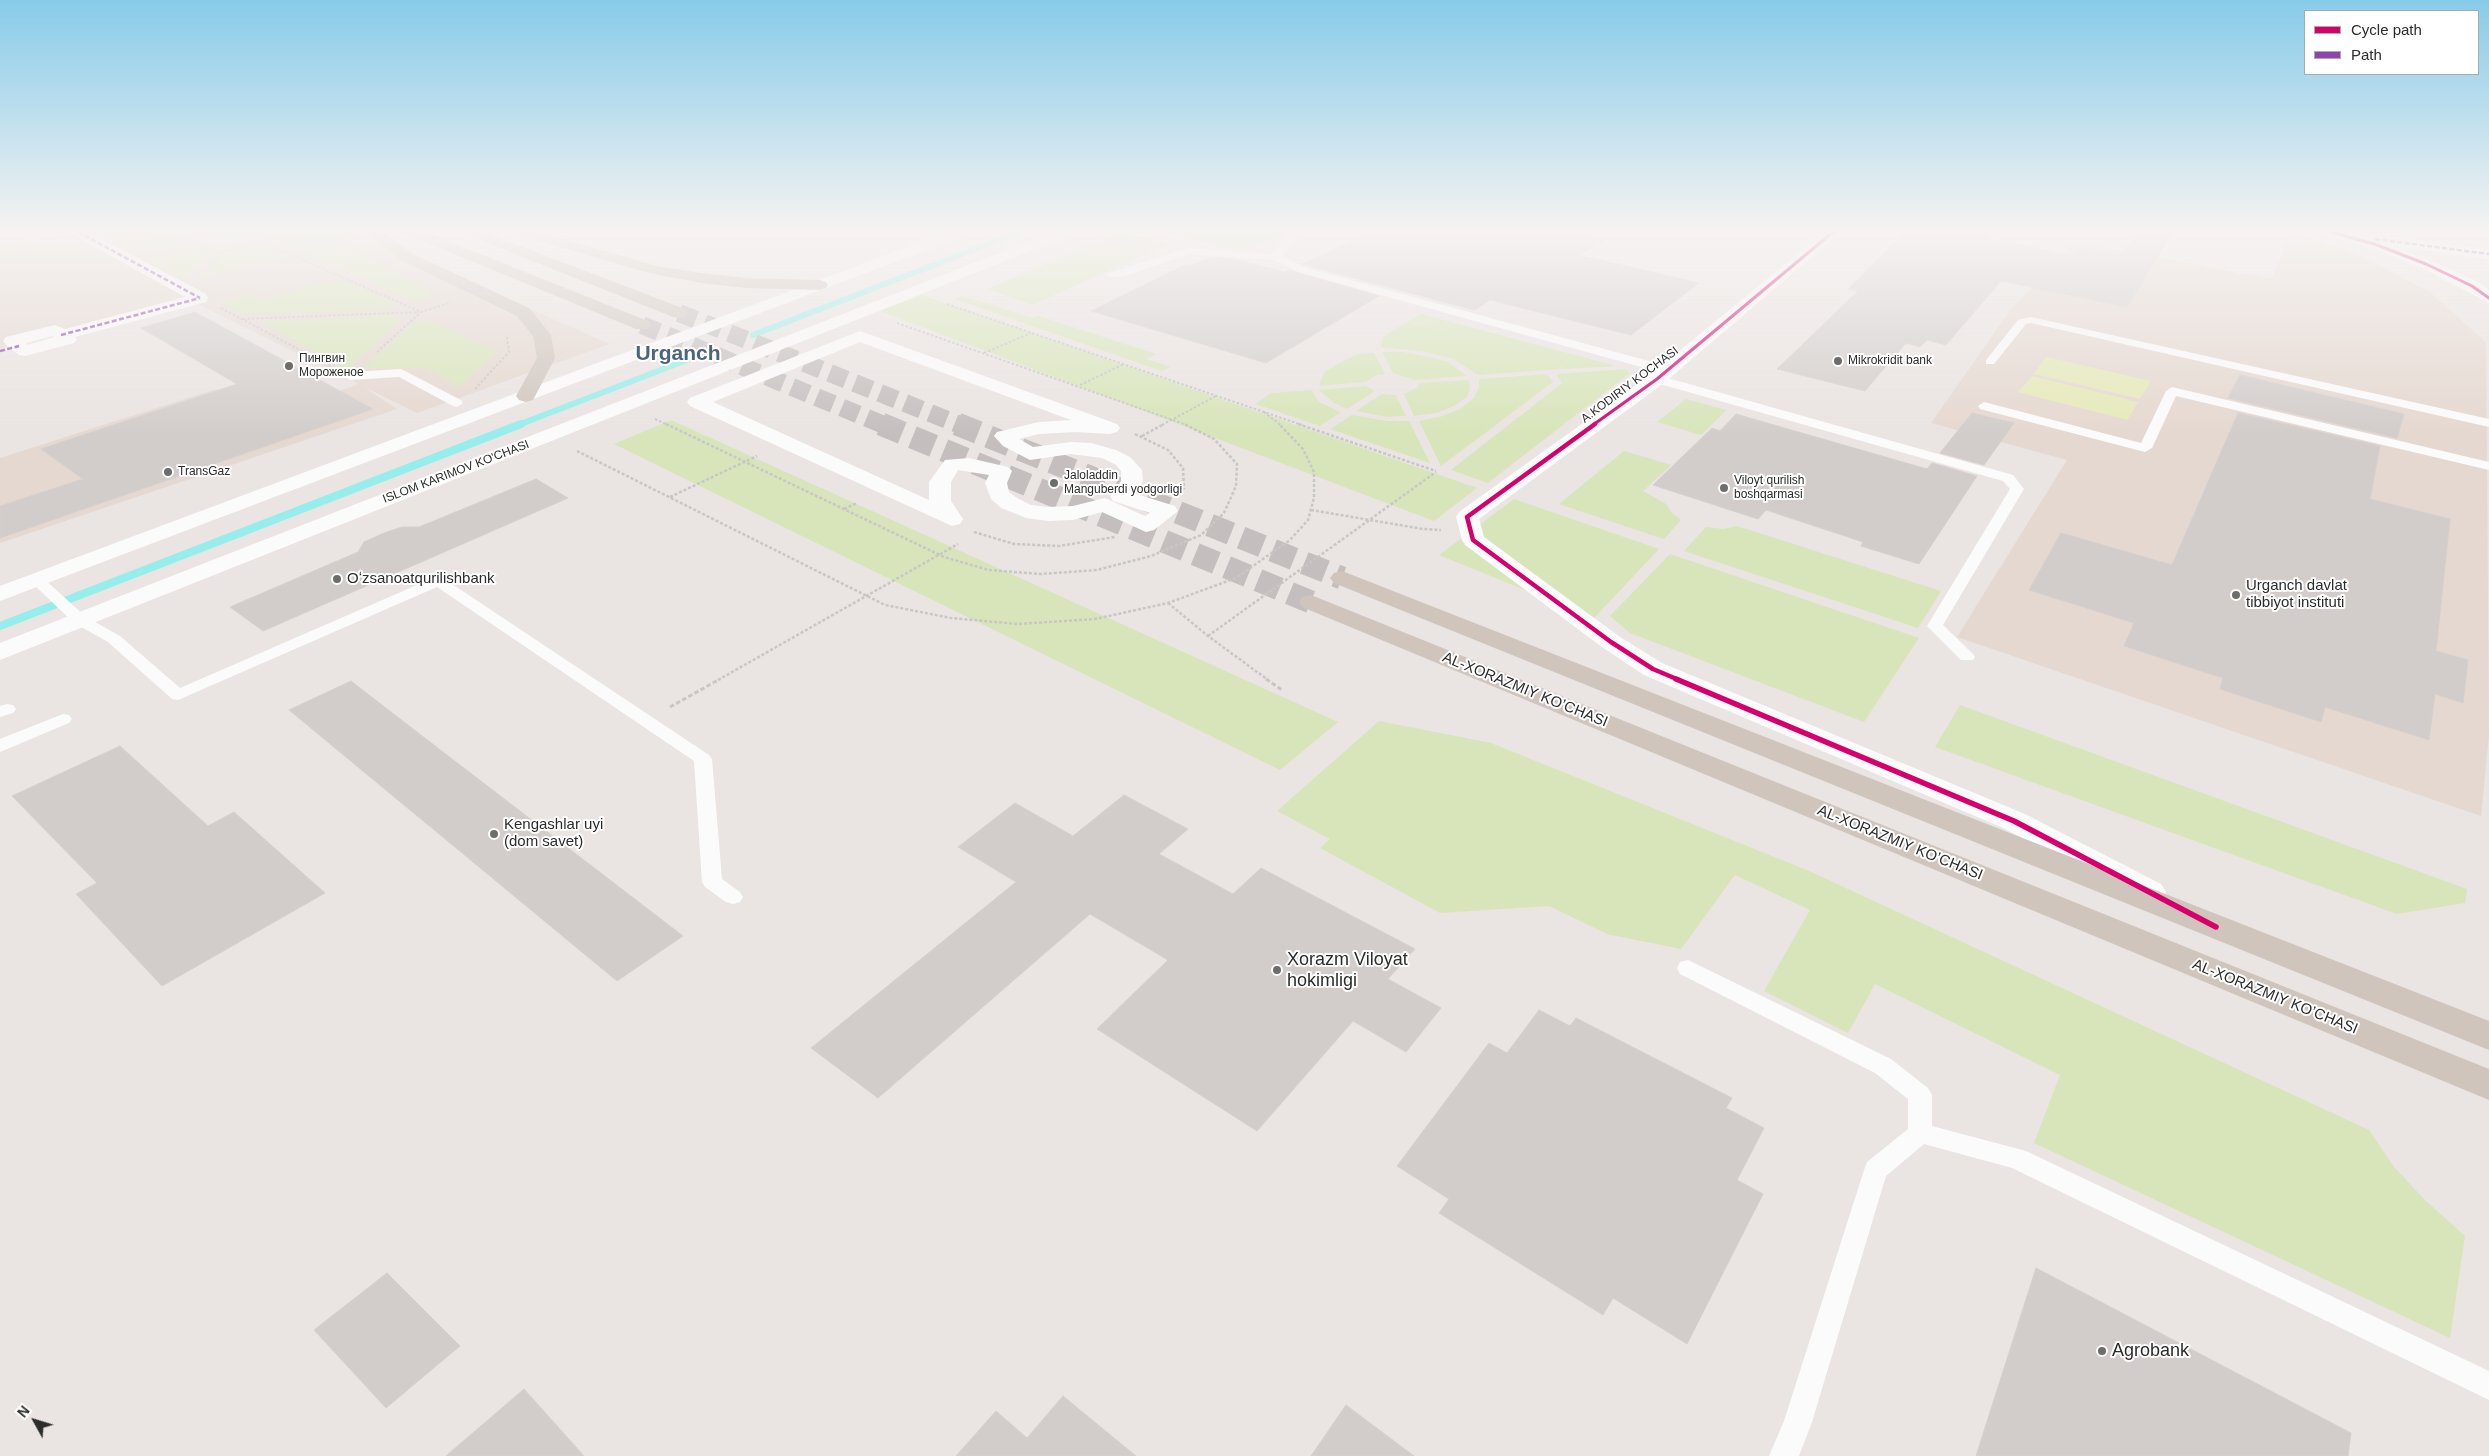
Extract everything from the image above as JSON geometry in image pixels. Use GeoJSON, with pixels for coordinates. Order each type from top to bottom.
{"type":"FeatureCollection","features":[{"type":"Feature","properties":{"kind":"main road"},"geometry":{"type":"LineString","coordinates":[[498,300],[523,312],[542,334],[546,358],[526,396]]}},
{"type":"Feature","properties":{"kind":"main road"},"geometry":{"type":"LineString","coordinates":[[580,300],[642,325]]}},
{"type":"Feature","properties":{"kind":"main road"},"geometry":{"type":"LineString","coordinates":[[646,300],[679,313]]}},
{"type":"Feature","properties":{"kind":"main road"},"geometry":{"type":"LineString","coordinates":[[1342,578],[2489,1036]]}},
{"type":"Feature","properties":{"kind":"main road","name":"AL-XORAZMIY KO’CHASI"},"geometry":{"type":"LineString","coordinates":[[1311,602],[2489,1085]]}},
{"type":"Feature","properties":{"kind":"street"},"geometry":{"type":"LineString","coordinates":[[0,351],[18,346],[12,341],[55,330],[61,335],[193,300]]}},
{"type":"Feature","properties":{"kind":"street"},"geometry":{"type":"LineString","coordinates":[[0,594],[43,586],[488,410],[780,300]]}},
{"type":"Feature","properties":{"kind":"street","name":"ISLOM KARIMOV KO'CHASI"},"geometry":{"type":"LineString","coordinates":[[0,652],[891,300]]}},
{"type":"Feature","properties":{"kind":"street","name":"A.KODIRIY KOCHASI"},"geometry":{"type":"LineString","coordinates":[[1471,532],[1467,517],[1662,375],[1752,300]]}},
{"type":"Feature","properties":{"kind":"street"},"geometry":{"type":"LineString","coordinates":[[1110,428],[860,336],[697,402],[952,519],[940,501],[940,482],[952,464],[969,464],[1001,472],[996,483],[999,494],[1009,504],[1026,510],[1048,514],[1073,513],[1105,505],[1146,525],[1167,511]]}},
{"type":"Feature","properties":{"kind":"street"},"geometry":{"type":"LineString","coordinates":[[1110,428],[1066,426],[1039,428],[1004,436],[1010,442],[1030,454],[1071,448],[1091,449],[1110,454],[1123,461],[1131,470],[1132,481],[1127,491],[1121,496],[1167,511]]}},
{"type":"Feature","properties":{"kind":"street"},"geometry":{"type":"LineString","coordinates":[[1471,532],[1473,540],[1611,642],[1653,669],[2014,821],[2216,927]]}},
{"type":"Feature","properties":{"kind":"lane"},"geometry":{"type":"LineString","coordinates":[[1405,300],[2008,478],[2017,489],[1935,626],[1967,657]]}},
{"type":"Feature","properties":{"kind":"lane"},"geometry":{"type":"LineString","coordinates":[[1990,362],[2022,322],[2031,320],[2489,423]]}},
{"type":"Feature","properties":{"kind":"lane"},"geometry":{"type":"LineString","coordinates":[[350,376],[387,372],[401,374],[457,403]]}},
{"type":"Feature","properties":{"kind":"lane"},"geometry":{"type":"LineString","coordinates":[[1984,406],[2145,448],[2172,391],[2489,466]]}},
{"type":"Feature","properties":{"kind":"lane"},"geometry":{"type":"LineString","coordinates":[[43,586],[80,620],[114,639],[178,695],[438,581],[703,759],[712,882],[733,897]]}},
{"type":"Feature","properties":{"kind":"lane"},"geometry":{"type":"LineString","coordinates":[[0,746],[63,718]]}},
{"type":"Feature","properties":{"kind":"lane"},"geometry":{"type":"LineString","coordinates":[[1688,968],[1883,1066],[1920,1095],[1920,1133],[1876,1170],[1798,1422],[1784,1456]]}},
{"type":"Feature","properties":{"kind":"lane"},"geometry":{"type":"LineString","coordinates":[[1920,1133],[2017,1159],[2489,1386]]}},
{"type":"Feature","properties":{"kind":"path"},"geometry":{"type":"LineString","coordinates":[[394,300],[421,312]]}},
{"type":"Feature","properties":{"kind":"path"},"geometry":{"type":"LineString","coordinates":[[421,312],[350,376],[242,319],[421,312],[455,301]]}},
{"type":"Feature","properties":{"kind":"path"},"geometry":{"type":"LineString","coordinates":[[942,302],[1436,471],[1208,636]]}},
{"type":"Feature","properties":{"kind":"path"},"geometry":{"type":"LineString","coordinates":[[949,368],[1031,333]]}},
{"type":"Feature","properties":{"kind":"path"},"geometry":{"type":"LineString","coordinates":[[488,410],[466,398],[509,352],[507,337]]}},
{"type":"Feature","properties":{"kind":"path"},"geometry":{"type":"LineString","coordinates":[[1044,404],[1124,364]]}},
{"type":"Feature","properties":{"kind":"path"},"geometry":{"type":"LineString","coordinates":[[1142,436],[1216,396]]}},
{"type":"Feature","properties":{"kind":"path"},"geometry":{"type":"LineString","coordinates":[[577,451],[885,605],[951,618],[1018,624],[1095,618],[1168,603],[1236,578],[1290,540],[1308,520],[1314,498],[1314,472],[1303,448],[1284,428],[1264,412]]}},
{"type":"Feature","properties":{"kind":"path"},"geometry":{"type":"LineString","coordinates":[[1110,428],[1142,436],[1168,450],[1183,468],[1184,488],[1167,511]]}},
{"type":"Feature","properties":{"kind":"path"},"geometry":{"type":"LineString","coordinates":[[669,497],[786,443]]}},
{"type":"Feature","properties":{"kind":"path"},"geometry":{"type":"LineString","coordinates":[[1311,510],[1423,529],[1471,532]]}},
{"type":"Feature","properties":{"kind":"path"},"geometry":{"type":"LineString","coordinates":[[969,538],[976,534]]}},
{"type":"Feature","properties":{"kind":"path"},"geometry":{"type":"LineString","coordinates":[[646,721],[962,542]]}},
{"type":"Feature","properties":{"kind":"path"},"geometry":{"type":"LineString","coordinates":[[1168,603],[1208,636],[1282,690]]}},
{"type":"Feature","properties":{"kind":"shaded area"},"geometry":{"type":"Polygon","coordinates":[[[0,300],[178,300],[0,348],[0,300]]]}},
{"type":"Feature","properties":{"kind":"shaded area"},"geometry":{"type":"Polygon","coordinates":[[[189,300],[510,300],[610,344],[417,413],[364,387],[397,409],[0,543],[0,458],[216,389],[260,418],[359,384],[189,300]]]}},
{"type":"Feature","properties":{"kind":"shaded area","name":"Urganch davlat tibbiyot instituti"},"geometry":{"type":"Polygon","coordinates":[[[2020,300],[2439,300],[2486,342],[2489,734],[2481,816],[1957,637],[2067,460],[1931,423],[2011,309],[2020,300]]]}},
{"type":"Feature","properties":{"kind":"green space"},"geometry":{"type":"Polygon","coordinates":[[[229,300],[386,300],[398,305],[387,310],[244,315],[221,302],[229,300]]]}},
{"type":"Feature","properties":{"kind":"green space"},"geometry":{"type":"Polygon","coordinates":[[[909,300],[936,300],[1477,488],[1434,521],[880,311],[909,300]]]}},
{"type":"Feature","properties":{"kind":"green space"},"geometry":{"type":"Polygon","coordinates":[[[957,300],[976,300],[1033,318],[1039,316],[1156,354],[1146,359],[1171,367],[1162,371],[957,300]]]}},
{"type":"Feature","properties":{"kind":"green space"},"geometry":{"type":"Polygon","coordinates":[[[1018,300],[1043,300],[1032,305],[1018,300]]]}},
{"type":"Feature","properties":{"kind":"green space"},"geometry":{"type":"Polygon","coordinates":[[[1421,314],[1617,366],[1564,369],[1557,362],[1563,369],[1478,375],[1453,359],[1427,352],[1380,347],[1383,337],[1408,321],[1491,344],[1409,321],[1421,314]]]}},
{"type":"Feature","properties":{"kind":"green space"},"geometry":{"type":"Polygon","coordinates":[[[391,315],[402,320],[346,371],[261,321],[391,315]]]}},
{"type":"Feature","properties":{"kind":"green space"},"geometry":{"type":"Polygon","coordinates":[[[427,320],[498,352],[459,387],[426,368],[363,368],[415,322],[427,320]]]}},
{"type":"Feature","properties":{"kind":"green space"},"geometry":{"type":"Polygon","coordinates":[[[1382,352],[1403,352],[1434,358],[1448,362],[1467,376],[1415,380],[1393,373],[1382,352]]]}},
{"type":"Feature","properties":{"kind":"green space"},"geometry":{"type":"Polygon","coordinates":[[[1374,353],[1385,374],[1376,375],[1366,382],[1319,386],[1324,372],[1359,354],[1374,353]]]}},
{"type":"Feature","properties":{"kind":"green space"},"geometry":{"type":"Polygon","coordinates":[[[2046,357],[2151,381],[2140,399],[2034,374],[2046,357]]]}},
{"type":"Feature","properties":{"kind":"green space"},"geometry":{"type":"Polygon","coordinates":[[[1626,369],[1630,373],[1488,483],[1451,470],[1562,383],[1556,374],[1626,369]]]}},
{"type":"Feature","properties":{"kind":"green space"},"geometry":{"type":"Polygon","coordinates":[[[1547,374],[1553,382],[1441,466],[1419,421],[1440,417],[1460,409],[1474,398],[1479,387],[1479,379],[1547,374]]]}},
{"type":"Feature","properties":{"kind":"green space"},"geometry":{"type":"Polygon","coordinates":[[[2032,376],[2138,402],[2128,420],[2018,392],[2032,376]]]}},
{"type":"Feature","properties":{"kind":"green space"},"geometry":{"type":"Polygon","coordinates":[[[1469,380],[1470,388],[1467,397],[1454,406],[1436,413],[1414,416],[1404,394],[1418,387],[1419,383],[1469,380]]]}},
{"type":"Feature","properties":{"kind":"green space"},"geometry":{"type":"Polygon","coordinates":[[[1366,386],[1375,391],[1347,409],[1334,403],[1319,390],[1366,386]]]}},
{"type":"Feature","properties":{"kind":"green space"},"geometry":{"type":"Polygon","coordinates":[[[1311,390],[1319,402],[1341,412],[1320,426],[1255,404],[1271,393],[1311,390]]]}},
{"type":"Feature","properties":{"kind":"green space"},"geometry":{"type":"Polygon","coordinates":[[[1382,394],[1396,395],[1406,416],[1388,417],[1356,411],[1382,394]]]}},
{"type":"Feature","properties":{"kind":"green space"},"geometry":{"type":"Polygon","coordinates":[[[1686,399],[1727,410],[1701,435],[1657,422],[1686,399]]]}},
{"type":"Feature","properties":{"kind":"green space"},"geometry":{"type":"Polygon","coordinates":[[[1352,415],[1387,421],[1409,421],[1430,463],[1330,429],[1352,415]]]}},
{"type":"Feature","properties":{"kind":"green space"},"geometry":{"type":"Polygon","coordinates":[[[671,420],[1338,722],[1280,770],[614,444],[671,420]]]}},
{"type":"Feature","properties":{"kind":"green space"},"geometry":{"type":"Polygon","coordinates":[[[1624,451],[1671,465],[1643,491],[1666,504],[1671,512],[1681,520],[1664,539],[1559,504],[1624,451]]]}},
{"type":"Feature","properties":{"kind":"green space"},"geometry":{"type":"Polygon","coordinates":[[[1514,499],[1659,549],[1594,618],[1439,555],[1514,499]]]}},
{"type":"Feature","properties":{"kind":"green space"},"geometry":{"type":"Polygon","coordinates":[[[1737,526],[1941,591],[1918,628],[1684,551],[1706,527],[1723,529],[1737,526]]]}},
{"type":"Feature","properties":{"kind":"green space"},"geometry":{"type":"Polygon","coordinates":[[[1670,554],[1919,638],[1864,722],[1630,633],[1610,616],[1670,554]]]}},
{"type":"Feature","properties":{"kind":"green space"},"geometry":{"type":"Polygon","coordinates":[[[1960,705],[2467,889],[2465,903],[2397,914],[1935,747],[1960,705]]]}},
{"type":"Feature","properties":{"kind":"green space"},"geometry":{"type":"Polygon","coordinates":[[[1379,721],[1491,743],[1809,871],[2369,1130],[2394,1167],[2425,1200],[2465,1236],[2450,1338],[2034,1143],[2060,1075],[1875,984],[1848,1033],[1764,991],[1810,910],[1735,875],[1681,949],[1607,934],[1549,906],[1440,913],[1320,848],[1330,839],[1277,811],[1379,721]]]}},
{"type":"Feature","properties":{"kind":"building"},"geometry":{"type":"Polygon","coordinates":[[[1113,300],[1372,300],[1266,363],[1091,311],[1113,300]]]}},
{"type":"Feature","properties":{"kind":"building"},"geometry":{"type":"Polygon","coordinates":[[[1436,300],[1677,300],[1631,335],[1490,300],[1474,310],[1436,300]]]}},
{"type":"Feature","properties":{"kind":"building"},"geometry":{"type":"Polygon","coordinates":[[[1849,300],[1985,300],[1946,345],[1927,340],[1920,347],[1906,343],[1865,391],[1777,369],[1849,300]]]}},
{"type":"Feature","properties":{"kind":"building"},"geometry":{"type":"Polygon","coordinates":[[[2093,300],[2131,300],[2127,307],[2093,300]]]}},
{"type":"Feature","properties":{"kind":"building"},"geometry":{"type":"Polygon","coordinates":[[[195,312],[373,409],[0,538],[0,506],[83,479],[41,449],[237,384],[141,328],[195,312]]]}},
{"type":"Feature","properties":{"kind":"building"},"geometry":{"type":"Polygon","coordinates":[[[2240,375],[2404,414],[2397,438],[2228,398],[2240,375]]]}},
{"type":"Feature","properties":{"kind":"building"},"geometry":{"type":"Polygon","coordinates":[[[1972,413],[2014,423],[1984,465],[1940,453],[1972,413]]]}},
{"type":"Feature","properties":{"kind":"building"},"geometry":{"type":"Polygon","coordinates":[[[2238,413],[2380,446],[2370,499],[2450,519],[2436,651],[2468,660],[2463,703],[2435,694],[2429,740],[2325,707],[2321,722],[2220,689],[2223,678],[2124,646],[2134,623],[2029,590],[2061,533],[2172,565],[2238,413]]]}},
{"type":"Feature","properties":{"kind":"building","name":"Viloyt qurilish boshqarmasi"},"geometry":{"type":"Polygon","coordinates":[[[1736,414],[1927,469],[1932,463],[1977,476],[1919,564],[1861,546],[1863,542],[1766,510],[1758,519],[1653,485],[1712,428],[1720,431],[1736,414]]]}},
{"type":"Feature","properties":{"kind":"building","name":"Oʻzsanoatqurilishbank"},"geometry":{"type":"Polygon","coordinates":[[[536,479],[568,498],[263,631],[230,607],[358,552],[364,542],[384,533],[402,527],[419,527],[536,479]]]}},
{"type":"Feature","properties":{"kind":"building","name":"Kengashlar uyi (dom savet)"},"geometry":{"type":"Polygon","coordinates":[[[351,681],[683,936],[617,981],[289,710],[351,681]]]}},
{"type":"Feature","properties":{"kind":"building"},"geometry":{"type":"Polygon","coordinates":[[[120,746],[208,826],[234,812],[325,893],[162,986],[76,894],[97,883],[12,796],[120,746]]]}},
{"type":"Feature","properties":{"kind":"building","name":"Xorazm Viloyat hokimligi"},"geometry":{"type":"Polygon","coordinates":[[[1124,795],[1188,829],[1159,854],[1233,894],[1261,868],[1415,949],[1388,979],[1441,1008],[1406,1052],[1353,1021],[1257,1131],[1097,1029],[1168,960],[1090,914],[878,1098],[811,1048],[1016,882],[958,847],[1015,803],[1073,836],[1124,795]]]}},
{"type":"Feature","properties":{"kind":"building"},"geometry":{"type":"Polygon","coordinates":[[[1539,1010],[1570,1026],[1576,1018],[1732,1098],[1726,1108],[1764,1128],[1737,1180],[1763,1194],[1687,1344],[1613,1298],[1603,1315],[1439,1213],[1449,1199],[1397,1166],[1489,1043],[1507,1053],[1539,1010]]]}},
{"type":"Feature","properties":{"kind":"building","name":"Agrobank"},"geometry":{"type":"Polygon","coordinates":[[[2036,1268],[2351,1433],[2348,1456],[1976,1456],[2036,1268]]]}},
{"type":"Feature","properties":{"kind":"building"},"geometry":{"type":"Polygon","coordinates":[[[387,1273],[460,1346],[386,1408],[314,1330],[387,1273]]]}},
{"type":"Feature","properties":{"kind":"building"},"geometry":{"type":"Polygon","coordinates":[[[524,1389],[584,1456],[446,1456],[524,1389]]]}},
{"type":"Feature","properties":{"kind":"building"},"geometry":{"type":"Polygon","coordinates":[[[1063,1396],[1136,1456],[956,1456],[996,1411],[1027,1438],[1063,1396]]]}},
{"type":"Feature","properties":{"kind":"building"},"geometry":{"type":"Polygon","coordinates":[[[1346,1405],[1414,1456],[1311,1456],[1346,1405]]]}},
{"type":"Feature","properties":{"kind":"waterway"},"geometry":{"type":"LineString","coordinates":[[753,335],[844,300]]}},
{"type":"Feature","properties":{"kind":"waterway"},"geometry":{"type":"LineString","coordinates":[[518,425],[692,358]]}},
{"type":"Feature","properties":{"kind":"waterway"},"geometry":{"type":"LineString","coordinates":[[0,626],[521,424]]}},
{"type":"Feature","properties":{"kind":"tunnel"},"geometry":{"type":"LineString","coordinates":[[679,313],[960,425]]}},
{"type":"Feature","properties":{"kind":"tunnel"},"geometry":{"type":"LineString","coordinates":[[642,325],[884,425]]}},
{"type":"Feature","properties":{"kind":"tunnel"},"geometry":{"type":"LineString","coordinates":[[881,424],[1311,602]]}},
{"type":"Feature","properties":{"kind":"tunnel"},"geometry":{"type":"LineString","coordinates":[[957,424],[1342,578]]}},
{"type":"Feature","properties":{"kind":"marked path"},"geometry":{"type":"LineString","coordinates":[[61,335],[193,300]]}},
{"type":"Feature","properties":{"kind":"marked path"},"geometry":{"type":"LineString","coordinates":[[0,351],[19,346]]}},
{"type":"Feature","properties":{"kind":"cycle path"},"geometry":{"type":"LineString","coordinates":[[1752,300],[1657,379],[1467,517],[1473,540],[1611,642],[1653,669],[2014,821],[2216,927]]}},
{"type":"Feature","properties":{"kind":"place","name":"Mikrokridit bank"},"geometry":{"type":"Point","coordinates":[1838,361]}},
{"type":"Feature","properties":{"kind":"place","name":"Пингвин Мороженое"},"geometry":{"type":"Point","coordinates":[289,366]}},
{"type":"Feature","properties":{"kind":"place","name":"TransGaz"},"geometry":{"type":"Point","coordinates":[168,472]}},
{"type":"Feature","properties":{"kind":"place","name":"Jaloladdin Manguberdi yodgorligi"},"geometry":{"type":"Point","coordinates":[1054,483]}},
{"type":"Feature","properties":{"kind":"place","name":"Viloyt qurilish boshqarmasi"},"geometry":{"type":"Point","coordinates":[1724,488]}},
{"type":"Feature","properties":{"kind":"place","name":"Oʻzsanoatqurilishbank"},"geometry":{"type":"Point","coordinates":[337,579]}},
{"type":"Feature","properties":{"kind":"place","name":"Urganch davlat tibbiyot instituti"},"geometry":{"type":"Point","coordinates":[2236,595]}},
{"type":"Feature","properties":{"kind":"place","name":"Kengashlar uyi (dom savet)"},"geometry":{"type":"Point","coordinates":[494,834]}},
{"type":"Feature","properties":{"kind":"place","name":"Xorazm Viloyat hokimligi"},"geometry":{"type":"Point","coordinates":[1277,970]}},
{"type":"Feature","properties":{"kind":"place","name":"Agrobank"},"geometry":{"type":"Point","coordinates":[2102,1351]}},
{"type":"Feature","properties":{"kind":"district","name":"Urganch"},"geometry":{"type":"Point","coordinates":[678,354]}}]}
